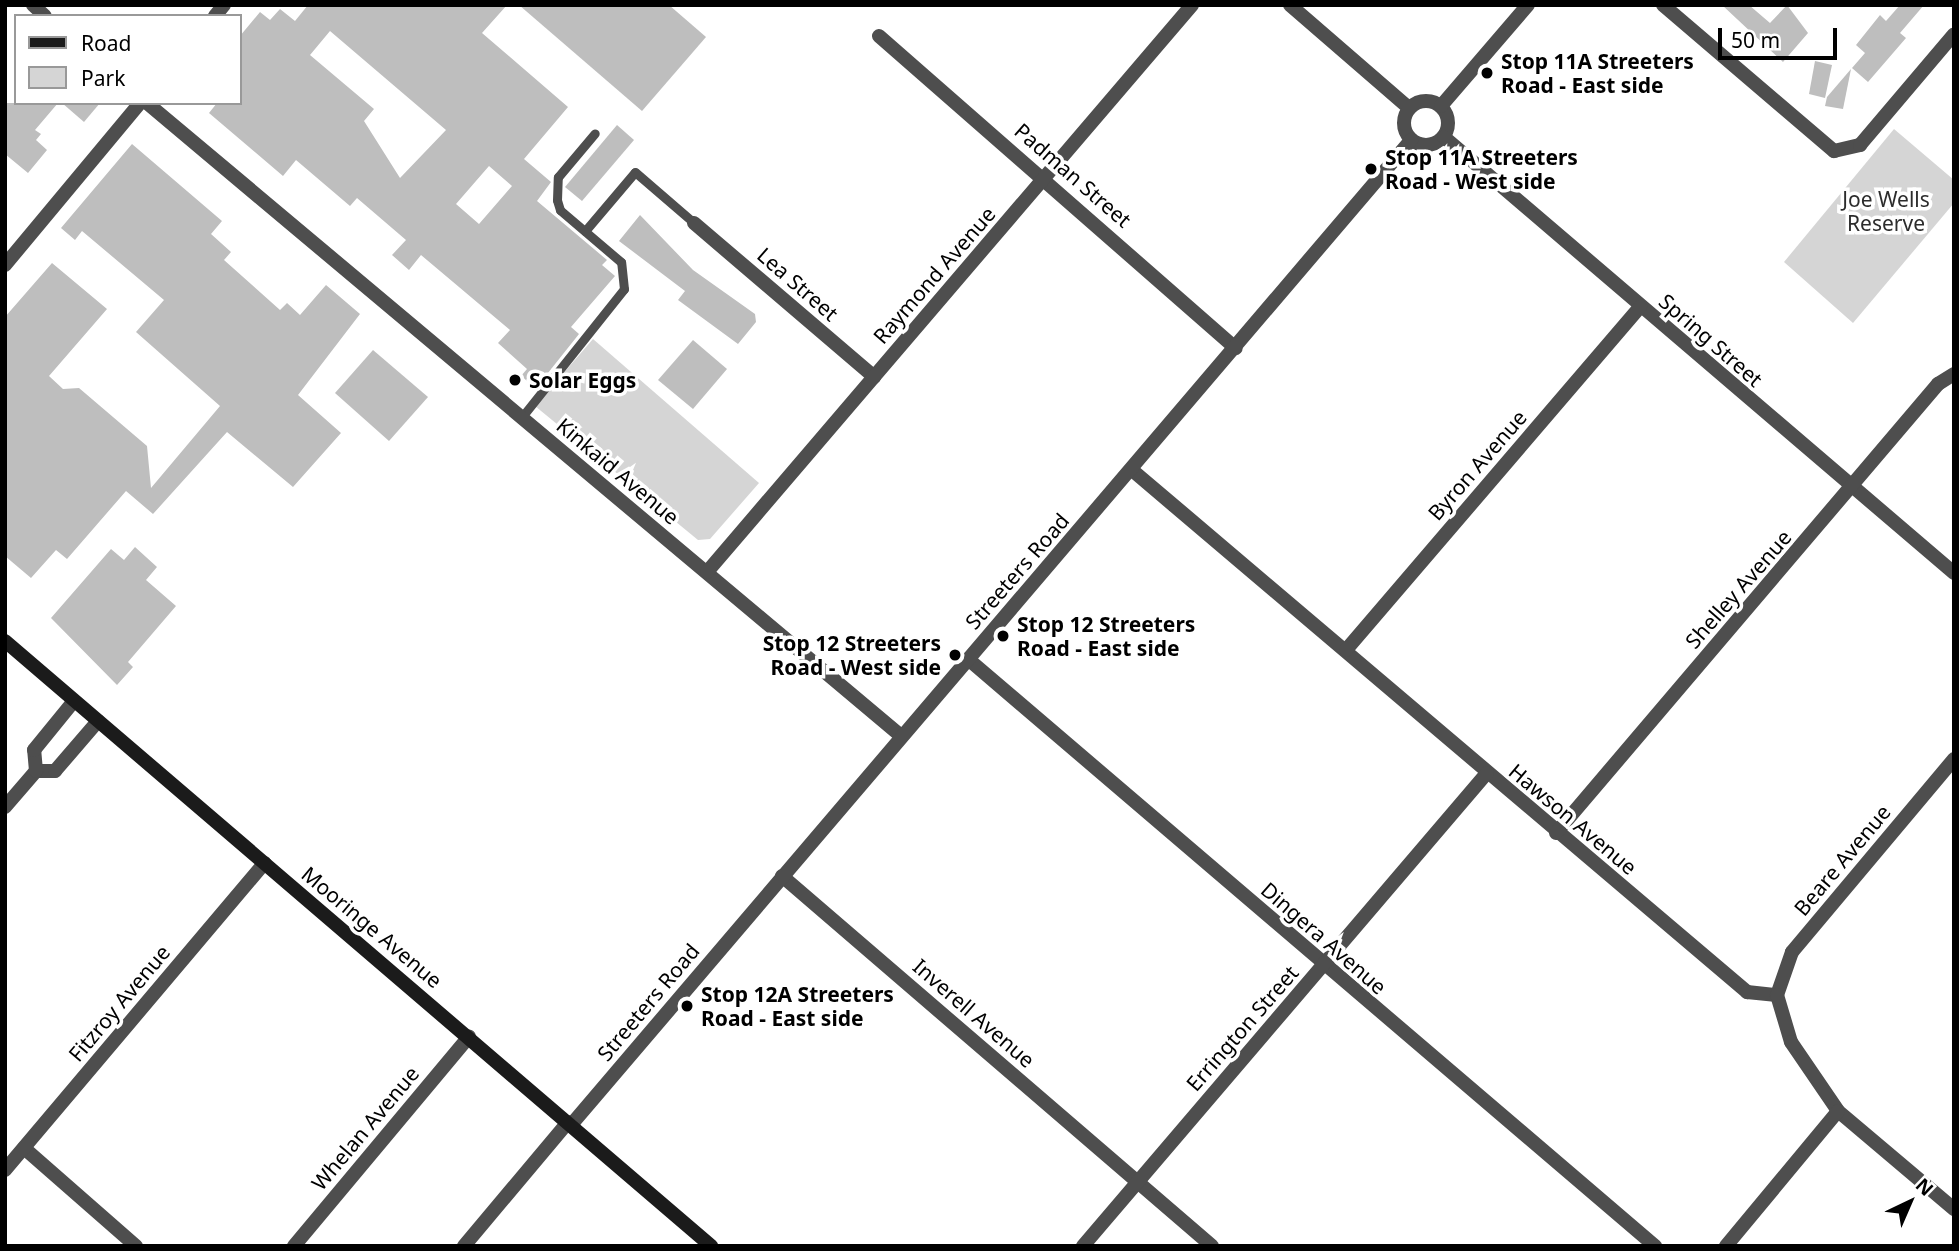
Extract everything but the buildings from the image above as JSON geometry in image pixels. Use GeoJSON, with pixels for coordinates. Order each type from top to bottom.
{"type":"FeatureCollection","features":[{"type":"Feature","properties":{"kind":"street","name":"Raymond Avenue"},"geometry":{"type":"LineString","coordinates":[[707,572],[1192,5]]}},
{"type":"Feature","properties":{"kind":"street"},"geometry":{"type":"LineString","coordinates":[[1290,5],[1409,108]]}},
{"type":"Feature","properties":{"kind":"street"},"geometry":{"type":"LineString","coordinates":[[1441,106],[1528,5]]}},
{"type":"Feature","properties":{"kind":"street"},"geometry":{"type":"LineString","coordinates":[[1663,5],[1835,151],[1860,145],[1954,34]]}},
{"type":"Feature","properties":{"kind":"street","name":"Padman Street"},"geometry":{"type":"LineString","coordinates":[[879,36],[1045,178],[1236,348]]}},
{"type":"Feature","properties":{"kind":"street"},"geometry":{"type":"LineString","coordinates":[[1427,100],[1441,106],[1448,119],[1444,137],[1432,145],[1411,140],[1404,126],[1409,108],[1427,100]]}},
{"type":"Feature","properties":{"kind":"street"},"geometry":{"type":"LineString","coordinates":[[5,265],[138,105]]}},
{"type":"Feature","properties":{"kind":"street","name":"Kinkaid Avenue"},"geometry":{"type":"LineString","coordinates":[[149,105],[901,736]]}},
{"type":"Feature","properties":{"kind":"street","name":"Spring Street"},"geometry":{"type":"LineString","coordinates":[[1444,137],[1954,573]]}},
{"type":"Feature","properties":{"kind":"street","name":"Streeters Road"},"geometry":{"type":"LineString","coordinates":[[464,1246],[1132,470],[1411,140]]}},
{"type":"Feature","properties":{"kind":"street","name":"Lea Street"},"geometry":{"type":"LineString","coordinates":[[694,223],[874,377]]}},
{"type":"Feature","properties":{"kind":"street","name":"Byron Avenue"},"geometry":{"type":"LineString","coordinates":[[1346,650],[1640,307]]}},
{"type":"Feature","properties":{"kind":"street","name":"Shelley Avenue"},"geometry":{"type":"LineString","coordinates":[[1556,833],[1938,384],[1954,374]]}},
{"type":"Feature","properties":{"kind":"street","name":"Hawson Avenue"},"geometry":{"type":"LineString","coordinates":[[1132,470],[1346,650],[1556,833],[1747,992],[1777,995]]}},
{"type":"Feature","properties":{"kind":"street","name":"Mooringe Avenue"},"geometry":{"type":"LineString","coordinates":[[5,641],[711,1246]]}},
{"type":"Feature","properties":{"kind":"street","name":"Dingera Avenue"},"geometry":{"type":"LineString","coordinates":[[968,659],[1655,1246]]}},
{"type":"Feature","properties":{"kind":"street"},"geometry":{"type":"LineString","coordinates":[[5,807],[36,771],[34,750],[74,701]]}},
{"type":"Feature","properties":{"kind":"street"},"geometry":{"type":"LineString","coordinates":[[36,771],[55,771],[98,721]]}},
{"type":"Feature","properties":{"kind":"street","name":"Beare Avenue"},"geometry":{"type":"LineString","coordinates":[[1777,995],[1792,952],[1954,759]]}},
{"type":"Feature","properties":{"kind":"street","name":"Errington Street"},"geometry":{"type":"LineString","coordinates":[[1083,1246],[1487,773]]}},
{"type":"Feature","properties":{"kind":"street","name":"Fitzroy Avenue"},"geometry":{"type":"LineString","coordinates":[[5,1170],[264,863]]}},
{"type":"Feature","properties":{"kind":"street","name":"Inverell Avenue"},"geometry":{"type":"LineString","coordinates":[[782,876],[1212,1246]]}},
{"type":"Feature","properties":{"kind":"street"},"geometry":{"type":"LineString","coordinates":[[1777,995],[1791,1042],[1838,1111],[1954,1209]]}},
{"type":"Feature","properties":{"kind":"street","name":"Whelan Avenue"},"geometry":{"type":"LineString","coordinates":[[294,1246],[468,1037]]}},
{"type":"Feature","properties":{"kind":"street"},"geometry":{"type":"LineString","coordinates":[[1726,1246],[1838,1111]]}},
{"type":"Feature","properties":{"kind":"street"},"geometry":{"type":"LineString","coordinates":[[24,1148],[136,1246]]}},
{"type":"Feature","properties":{"kind":"lane"},"geometry":{"type":"LineString","coordinates":[[521,418],[624,289],[621,262],[560,210],[556,191],[558,177],[595,133]]}},
{"type":"Feature","properties":{"kind":"lane"},"geometry":{"type":"LineString","coordinates":[[585,231],[635,172],[694,223]]}},
{"type":"Feature","properties":{"kind":"green space","name":"Joe Wells Reserve"},"geometry":{"type":"Polygon","coordinates":[[[1894,129],[1954,180],[1954,203],[1853,323],[1784,262],[1894,129]]]}},
{"type":"Feature","properties":{"kind":"green space"},"geometry":{"type":"Polygon","coordinates":[[[593,339],[759,483],[710,539],[698,540],[535,406],[593,339]]]}},
{"type":"Feature","properties":{"kind":"place","name":"Stop 11A Streeters Road - East side"},"geometry":{"type":"Point","coordinates":[1487,73]}},
{"type":"Feature","properties":{"kind":"place","name":"Stop 11A Streeters Road - West side"},"geometry":{"type":"Point","coordinates":[1371,169]}},
{"type":"Feature","properties":{"kind":"place","name":"Solar Eggs"},"geometry":{"type":"Point","coordinates":[515,380]}},
{"type":"Feature","properties":{"kind":"place","name":"Stop 12 Streeters Road - East side"},"geometry":{"type":"Point","coordinates":[1003,636]}},
{"type":"Feature","properties":{"kind":"place","name":"Stop 12 Streeters Road - West side"},"geometry":{"type":"Point","coordinates":[955,655]}},
{"type":"Feature","properties":{"kind":"place","name":"Stop 12A Streeters Road - East side"},"geometry":{"type":"Point","coordinates":[687,1006]}}]}
